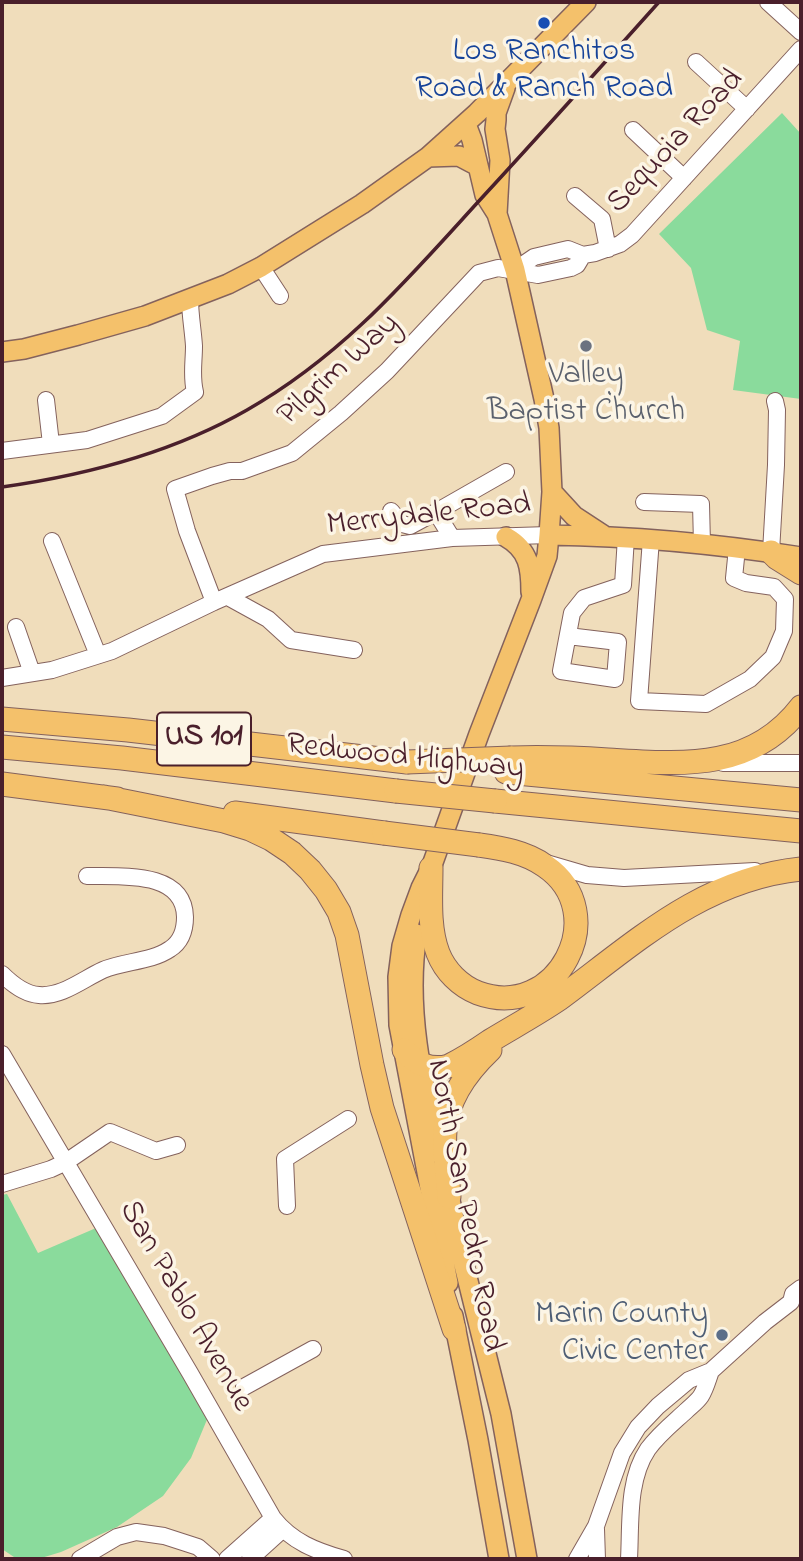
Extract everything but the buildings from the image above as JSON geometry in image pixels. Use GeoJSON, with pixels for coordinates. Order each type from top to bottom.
{"type":"FeatureCollection","features":[{"type":"Feature","properties":{"kind":"highway"},"geometry":{"type":"LineString","coordinates":[[771,552],[801,573]]}},
{"type":"Feature","properties":{"kind":"highway"},"geometry":{"type":"LineString","coordinates":[[509,765],[573,758],[683,763],[724,758],[751,749],[779,730],[801,707]]}},
{"type":"Feature","properties":{"kind":"highway","name":"Redwood Highway"},"geometry":{"type":"LineString","coordinates":[[2,719],[128,730],[407,762],[509,765],[801,800]]}},
{"type":"Feature","properties":{"kind":"highway","name":"Redwood Highway"},"geometry":{"type":"LineString","coordinates":[[2,747],[122,758],[396,792],[801,831]]}},
{"type":"Feature","properties":{"kind":"highway"},"geometry":{"type":"LineString","coordinates":[[2,783],[479,845],[520,854],[547,867],[561,881],[571,898],[576,929],[570,954],[557,974],[536,990],[516,996],[489,996],[471,990],[455,979],[443,963],[435,944],[432,928],[431,867]]}},
{"type":"Feature","properties":{"kind":"highway"},"geometry":{"type":"LineString","coordinates":[[104,797],[224,821],[250,829],[292,853],[326,890],[347,935],[382,1108],[454,1329]]}},
{"type":"Feature","properties":{"kind":"highway"},"geometry":{"type":"LineString","coordinates":[[450,1197],[446,1123],[462,1082],[491,1049],[652,928],[690,905],[741,883],[801,869]]}},
{"type":"Feature","properties":{"kind":"highway"},"geometry":{"type":"LineString","coordinates":[[412,1057],[438,1068],[453,1064],[556,1000]]}},
{"type":"Feature","properties":{"kind":"main road"},"geometry":{"type":"LineString","coordinates":[[2,352],[24,349],[145,316],[228,284],[261,267],[362,204],[428,157],[466,124],[586,2]]}},
{"type":"Feature","properties":{"kind":"main road","name":"North San Pedro Road"},"geometry":{"type":"LineString","coordinates":[[497,214],[500,160],[495,129],[496,113],[506,84]]}},
{"type":"Feature","properties":{"kind":"main road"},"geometry":{"type":"LineString","coordinates":[[466,124],[487,139],[500,160]]}},
{"type":"Feature","properties":{"kind":"main road","name":"North San Pedro Road"},"geometry":{"type":"LineString","coordinates":[[466,124],[485,195],[497,214],[515,270],[549,428],[552,492],[547,556],[431,867],[417,934],[412,978],[412,1057],[454,1329],[473,1413],[499,1559]]}},
{"type":"Feature","properties":{"kind":"main road"},"geometry":{"type":"LineString","coordinates":[[428,157],[459,156],[478,166]]}},
{"type":"Feature","properties":{"kind":"main road"},"geometry":{"type":"LineString","coordinates":[[552,492],[574,516],[604,536]]}},
{"type":"Feature","properties":{"kind":"main road","name":"Merrydale Road"},"geometry":{"type":"LineString","coordinates":[[549,535],[651,539],[801,557]]}},
{"type":"Feature","properties":{"kind":"main road"},"geometry":{"type":"LineString","coordinates":[[506,537],[520,547],[526,559],[531,600]]}},
{"type":"Feature","properties":{"kind":"main road","name":"North San Pedro Road"},"geometry":{"type":"LineString","coordinates":[[412,1057],[450,1197],[501,1414],[527,1559]]}},
{"type":"Feature","properties":{"kind":"street"},"geometry":{"type":"LineString","coordinates":[[768,2],[801,32]]}},
{"type":"Feature","properties":{"kind":"street","name":"Sequoia Road"},"geometry":{"type":"LineString","coordinates":[[515,270],[538,275],[571,268],[577,265],[583,256],[620,244],[632,235],[801,50]]}},
{"type":"Feature","properties":{"kind":"street"},"geometry":{"type":"LineString","coordinates":[[695,63],[747,109]]}},
{"type":"Feature","properties":{"kind":"street"},"geometry":{"type":"LineString","coordinates":[[632,131],[684,178]]}},
{"type":"Feature","properties":{"kind":"street"},"geometry":{"type":"LineString","coordinates":[[575,196],[602,219],[608,249]]}},
{"type":"Feature","properties":{"kind":"street"},"geometry":{"type":"LineString","coordinates":[[261,267],[280,296]]}},
{"type":"Feature","properties":{"kind":"street","name":"Pilgrim Way"},"geometry":{"type":"LineString","coordinates":[[221,599],[187,531],[176,489],[230,471],[242,471],[292,453],[387,371],[479,273],[498,268],[515,270]]}},
{"type":"Feature","properties":{"kind":"street"},"geometry":{"type":"LineString","coordinates":[[2,451],[87,440],[162,416],[195,392],[192,380],[194,345],[190,299]]}},
{"type":"Feature","properties":{"kind":"street"},"geometry":{"type":"LineString","coordinates":[[46,400],[51,444]]}},
{"type":"Feature","properties":{"kind":"street"},"geometry":{"type":"LineString","coordinates":[[771,552],[776,465],[775,401]]}},
{"type":"Feature","properties":{"kind":"street"},"geometry":{"type":"LineString","coordinates":[[391,511],[402,524],[410,526],[506,472]]}},
{"type":"Feature","properties":{"kind":"street"},"geometry":{"type":"LineString","coordinates":[[644,502],[702,504],[702,544]]}},
{"type":"Feature","properties":{"kind":"street"},"geometry":{"type":"LineString","coordinates":[[436,512],[452,538]]}},
{"type":"Feature","properties":{"kind":"street","name":"Merrydale Road"},"geometry":{"type":"LineString","coordinates":[[2,678],[52,670],[112,651],[323,554],[452,538],[549,535]]}},
{"type":"Feature","properties":{"kind":"street"},"geometry":{"type":"LineString","coordinates":[[568,636],[572,613],[584,598],[623,585],[626,537]]}},
{"type":"Feature","properties":{"kind":"street"},"geometry":{"type":"LineString","coordinates":[[651,539],[639,701],[706,704],[750,679],[773,657],[784,631],[785,599],[774,587],[746,583],[734,578],[737,548]]}},
{"type":"Feature","properties":{"kind":"street"},"geometry":{"type":"LineString","coordinates":[[52,541],[98,655]]}},
{"type":"Feature","properties":{"kind":"street"},"geometry":{"type":"LineString","coordinates":[[221,599],[268,619],[291,640],[354,650]]}},
{"type":"Feature","properties":{"kind":"street"},"geometry":{"type":"LineString","coordinates":[[16,627],[32,673]]}},
{"type":"Feature","properties":{"kind":"street"},"geometry":{"type":"LineString","coordinates":[[683,763],[801,763]]}},
{"type":"Feature","properties":{"kind":"street"},"geometry":{"type":"LineString","coordinates":[[520,854],[587,875],[624,878],[801,869]]}},
{"type":"Feature","properties":{"kind":"street"},"geometry":{"type":"LineString","coordinates":[[2,974],[16,986],[32,994],[50,995],[107,968],[158,955],[177,943],[184,929],[185,913],[182,899],[173,890],[146,879],[88,876]]}},
{"type":"Feature","properties":{"kind":"street","name":"San Pablo Avenue"},"geometry":{"type":"LineString","coordinates":[[2,1054],[278,1524],[297,1541],[310,1548],[344,1559]]}},
{"type":"Feature","properties":{"kind":"street"},"geometry":{"type":"LineString","coordinates":[[287,1206],[285,1159],[348,1119]]}},
{"type":"Feature","properties":{"kind":"street"},"geometry":{"type":"LineString","coordinates":[[2,1184],[51,1170],[110,1132],[156,1151],[177,1145]]}},
{"type":"Feature","properties":{"kind":"street"},"geometry":{"type":"LineString","coordinates":[[577,1559],[596,1526],[630,1437],[645,1419],[689,1380],[711,1370],[765,1322],[796,1304],[793,1294],[801,1288]]}},
{"type":"Feature","properties":{"kind":"street"},"geometry":{"type":"LineString","coordinates":[[244,1387],[313,1349]]}},
{"type":"Feature","properties":{"kind":"street"},"geometry":{"type":"LineString","coordinates":[[629,1559],[633,1492],[641,1462],[659,1436],[703,1394],[711,1370]]}},
{"type":"Feature","properties":{"kind":"street"},"geometry":{"type":"LineString","coordinates":[[227,1559],[278,1524]]}},
{"type":"Feature","properties":{"kind":"street"},"geometry":{"type":"LineString","coordinates":[[250,1559],[278,1524]]}},
{"type":"Feature","properties":{"kind":"street"},"geometry":{"type":"LineString","coordinates":[[596,1526],[597,1559]]}},
{"type":"Feature","properties":{"kind":"street"},"geometry":{"type":"LineString","coordinates":[[80,1559],[117,1538],[136,1532],[164,1536],[198,1547],[212,1559]]}},
{"type":"Feature","properties":{"kind":"green space"},"geometry":{"type":"Polygon","coordinates":[[[782,113],[801,134],[801,399],[733,390],[740,341],[707,330],[691,268],[659,234],[782,113]]]}},
{"type":"Feature","properties":{"kind":"green space"},"geometry":{"type":"Polygon","coordinates":[[[7,1194],[38,1253],[103,1225],[211,1410],[191,1458],[163,1496],[117,1527],[61,1552],[38,1559],[17,1559],[2,1549],[2,1195],[7,1194]]]}},
{"type":"Feature","properties":{"kind":"railway"},"geometry":{"type":"LineString","coordinates":[[2,487],[97,469],[159,450],[247,410],[313,366],[371,315],[425,260],[659,2]]}},
{"type":"Feature","properties":{"kind":"place","name":"Los Ranchitos Road & Ranch Road"},"geometry":{"type":"Point","coordinates":[544,23]}},
{"type":"Feature","properties":{"kind":"place","name":"Valley Baptist Church"},"geometry":{"type":"Point","coordinates":[586,346]}},
{"type":"Feature","properties":{"kind":"place","name":"Marin County Civic Center"},"geometry":{"type":"Point","coordinates":[722,1335]}}]}
